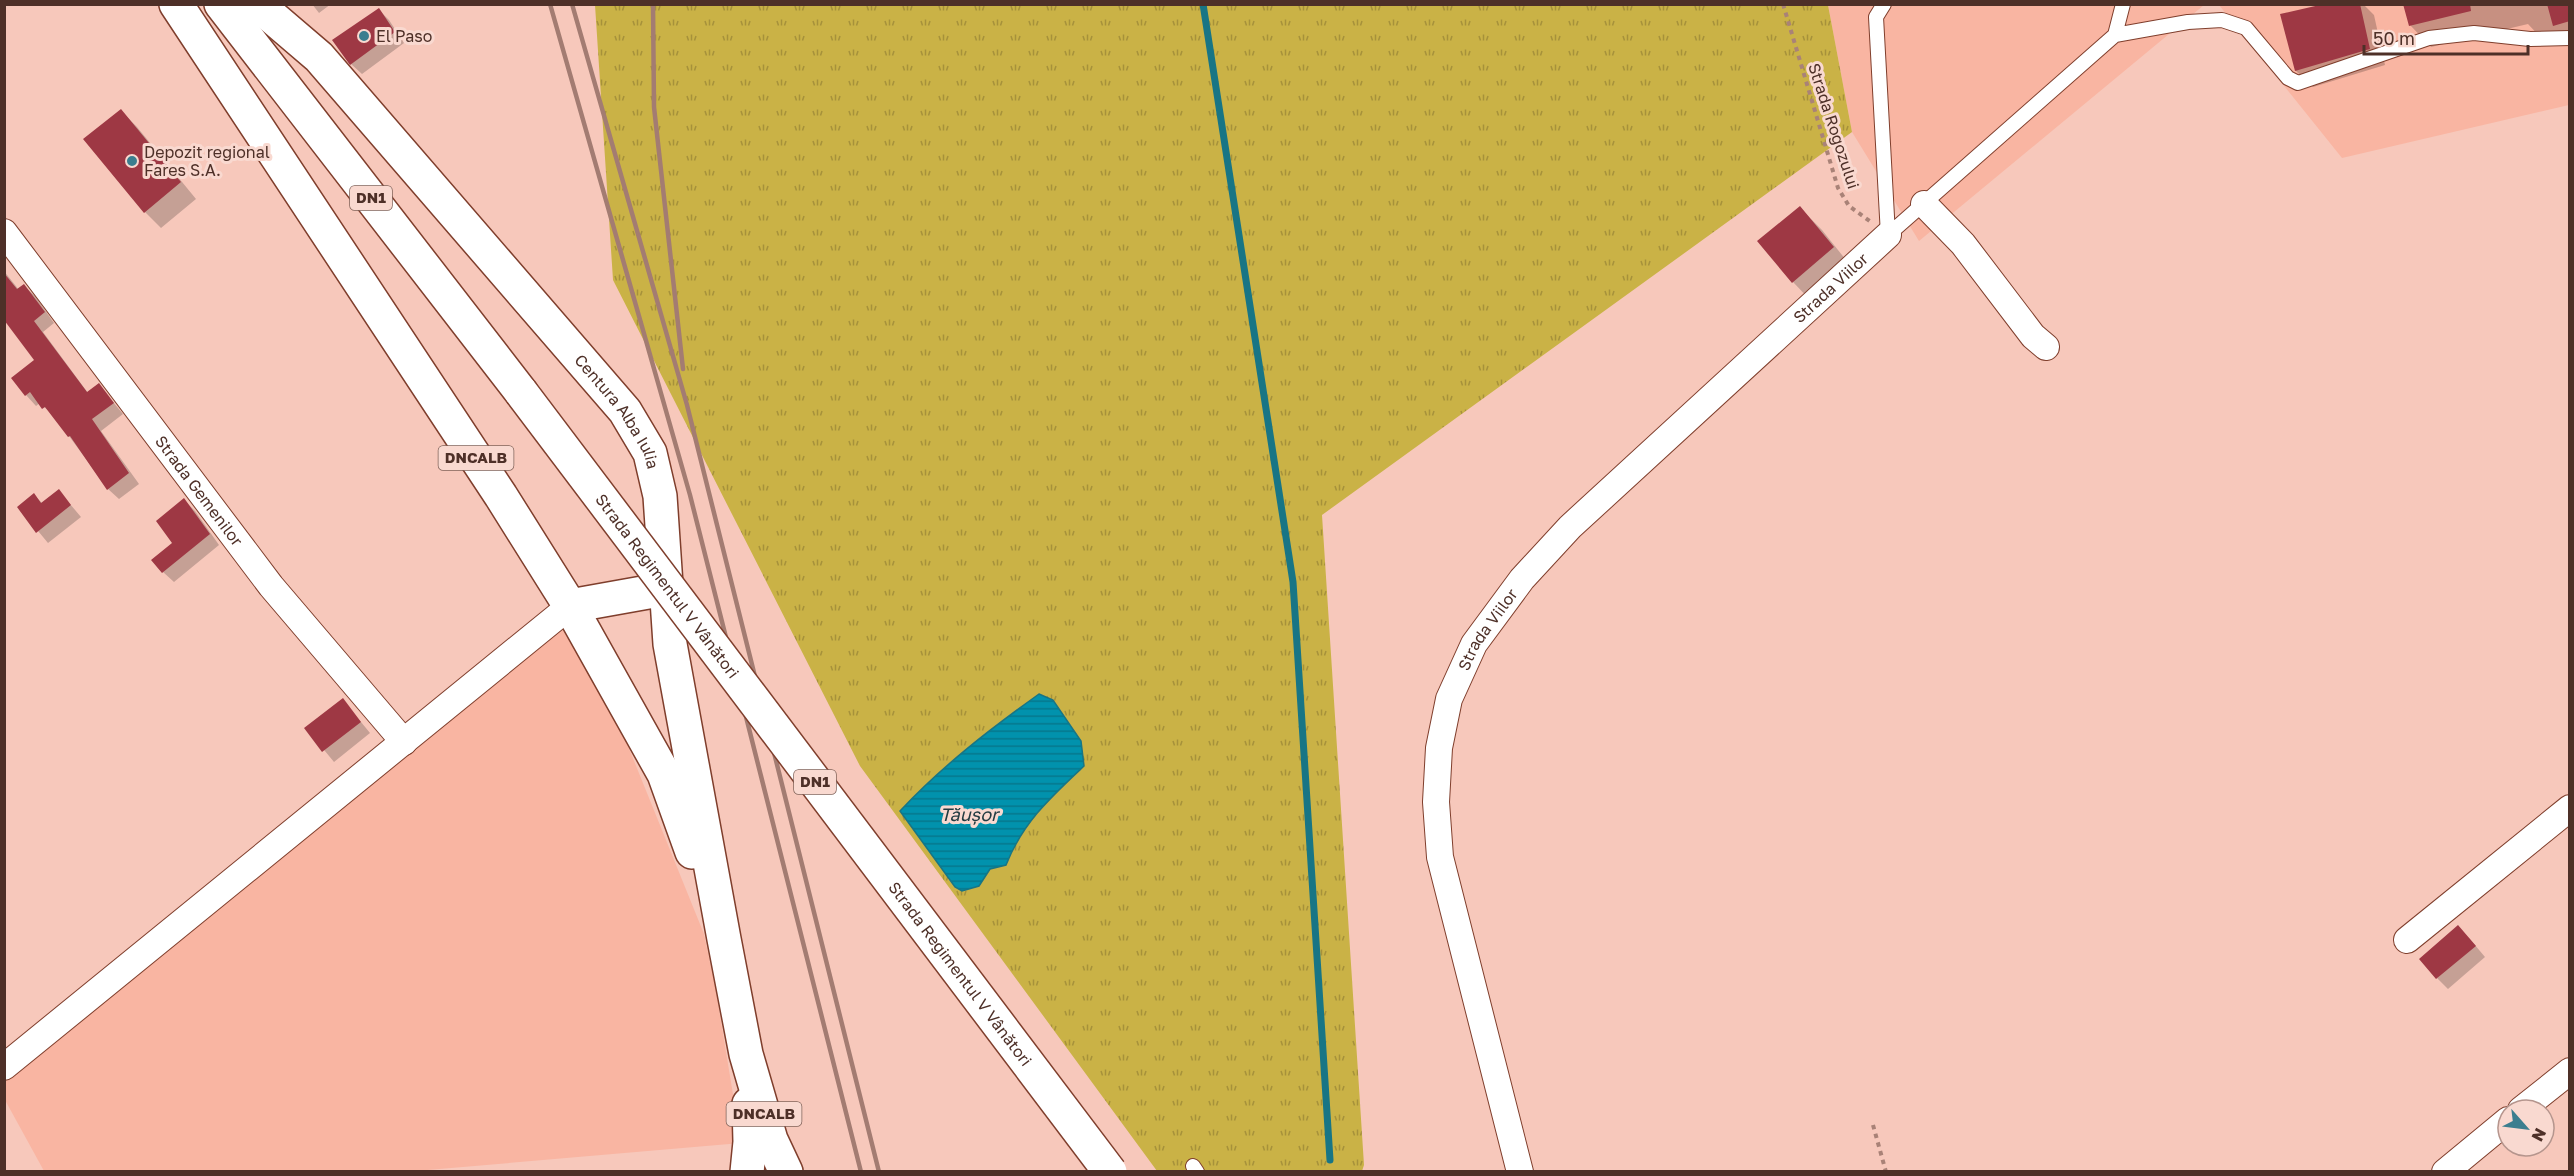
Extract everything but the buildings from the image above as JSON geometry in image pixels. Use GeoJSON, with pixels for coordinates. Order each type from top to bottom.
{"type":"FeatureCollection","features":[{"type":"Feature","properties":{"kind":"main road","name":"Centura Alba Iulia"},"geometry":{"type":"LineString","coordinates":[[176,4],[475,456],[570,606],[664,774],[724,939]]}},
{"type":"Feature","properties":{"kind":"main road","name":"Strada Regimentul V Vânători"},"geometry":{"type":"LineString","coordinates":[[221,4],[521,392],[1110,1172]]}},
{"type":"Feature","properties":{"kind":"main road","name":"Centura Alba Iulia"},"geometry":{"type":"LineString","coordinates":[[257,4],[319,57],[625,411],[650,453],[660,496],[670,644],[724,939],[746,1054],[771,1140],[786,1172]]}},
{"type":"Feature","properties":{"kind":"main road"},"geometry":{"type":"LineString","coordinates":[[570,606],[665,589]]}},
{"type":"Feature","properties":{"kind":"main road","name":"Centura Alba Iulia"},"geometry":{"type":"LineString","coordinates":[[746,1054],[750,1142],[747,1172]]}},
{"type":"Feature","properties":{"kind":"street"},"geometry":{"type":"LineString","coordinates":[[1924,204],[1963,244],[2033,336],[2046,347]]}},
{"type":"Feature","properties":{"kind":"street","name":"Strada Gemenilor"},"geometry":{"type":"LineString","coordinates":[[4,232],[271,586],[405,742]]}},
{"type":"Feature","properties":{"kind":"street","name":"Strada Viilor"},"geometry":{"type":"LineString","coordinates":[[1520,1172],[1440,857],[1436,802],[1439,748],[1449,699],[1474,644],[1522,579],[1554,544],[1888,235]]}},
{"type":"Feature","properties":{"kind":"street"},"geometry":{"type":"LineString","coordinates":[[4,1067],[570,606]]}},
{"type":"Feature","properties":{"kind":"street"},"geometry":{"type":"LineString","coordinates":[[2407,940],[2570,808]]}},
{"type":"Feature","properties":{"kind":"street"},"geometry":{"type":"LineString","coordinates":[[2536,1098],[2570,1071]]}},
{"type":"Feature","properties":{"kind":"street"},"geometry":{"type":"LineString","coordinates":[[2445,1172],[2496,1130]]}},
{"type":"Feature","properties":{"kind":"lane"},"geometry":{"type":"LineString","coordinates":[[1884,4],[1876,17],[1888,235]]}},
{"type":"Feature","properties":{"kind":"lane"},"geometry":{"type":"LineString","coordinates":[[2115,35],[2123,4]]}},
{"type":"Feature","properties":{"kind":"lane"},"geometry":{"type":"LineString","coordinates":[[1888,235],[2115,35],[2188,22],[2222,20],[2246,28],[2288,78],[2298,83],[2429,38],[2474,33],[2530,39],[2570,38]]}},
{"type":"Feature","properties":{"kind":"path","name":"Strada Rogozului"},"geometry":{"type":"LineString","coordinates":[[1783,4],[1838,188],[1849,206],[1888,235]]}},
{"type":"Feature","properties":{"kind":"path"},"geometry":{"type":"LineString","coordinates":[[1873,1125],[1886,1172]]}},
{"type":"Feature","properties":{"kind":"shaded area"},"geometry":{"type":"Polygon","coordinates":[[[1828,5],[2204,5],[1919,241],[1852,132],[1828,5]]]}},
{"type":"Feature","properties":{"kind":"shaded area"},"geometry":{"type":"Polygon","coordinates":[[[2219,5],[2569,5],[2569,105],[2342,158],[2219,5]]]}},
{"type":"Feature","properties":{"kind":"shaded area"},"geometry":{"type":"Polygon","coordinates":[[[562,626],[628,746],[704,934],[716,991],[741,1143],[404,1172],[44,1171],[5,1100],[4,1080],[562,626]]]}},
{"type":"Feature","properties":{"kind":"green space"},"geometry":{"type":"Polygon","coordinates":[[[595,5],[1828,5],[1852,132],[1322,515],[1364,1165],[1362,1171],[1157,1171],[860,766],[613,280],[595,5]]]}},
{"type":"Feature","properties":{"kind":"water","name":"Tăușor"},"geometry":{"type":"Polygon","coordinates":[[[1039,694],[1053,700],[1081,741],[1084,766],[1029,823],[1006,865],[990,869],[979,886],[962,891],[955,887],[900,811],[966,749],[1039,694]]]}},
{"type":"Feature","properties":{"kind":"waterway"},"geometry":{"type":"LineString","coordinates":[[1203,4],[1293,582],[1330,1160]]}},
{"type":"Feature","properties":{"kind":"railway"},"geometry":{"type":"LineString","coordinates":[[550,4],[690,495],[861,1172]]}},
{"type":"Feature","properties":{"kind":"railway"},"geometry":{"type":"LineString","coordinates":[[572,4],[687,405],[879,1172]]}},
{"type":"Feature","properties":{"kind":"railway"},"geometry":{"type":"LineString","coordinates":[[653,4],[654,107],[683,369]]}},
{"type":"Feature","properties":{"kind":"place","name":"El Paso"},"geometry":{"type":"Point","coordinates":[364,36]}},
{"type":"Feature","properties":{"kind":"place","name":"Depozit regional Fares S.A."},"geometry":{"type":"Point","coordinates":[132,161]}}]}
